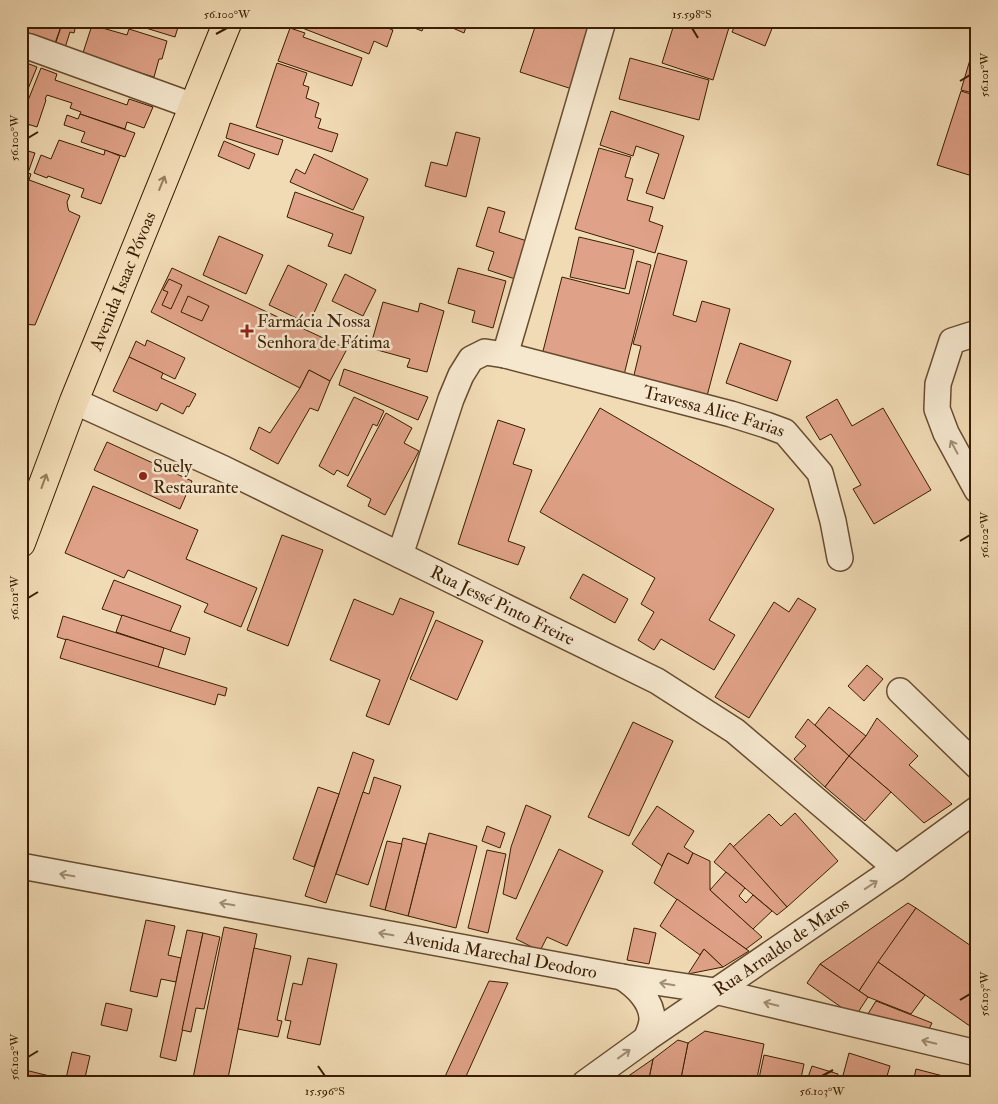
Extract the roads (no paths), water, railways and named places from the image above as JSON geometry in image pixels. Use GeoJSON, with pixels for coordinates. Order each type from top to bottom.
{"type":"FeatureCollection","features":[{"type":"Feature","properties":{"kind":"main road","name":"Avenida Isaac Póvoas"},"geometry":{"type":"LineString","coordinates":[[21,543],[74,401],[228,21]]}},
{"type":"Feature","properties":{"kind":"street"},"geometry":{"type":"LineString","coordinates":[[505,355],[603,21]]}},
{"type":"Feature","properties":{"kind":"street"},"geometry":{"type":"LineString","coordinates":[[21,46],[30,47],[193,106]]}},
{"type":"Feature","properties":{"kind":"street"},"geometry":{"type":"LineString","coordinates":[[977,333],[952,341],[938,384],[937,409],[946,433],[977,490]]}},
{"type":"Feature","properties":{"kind":"street","name":"Travessa Alice Farias"},"geometry":{"type":"LineString","coordinates":[[400,555],[460,375],[471,359],[485,352],[505,355],[731,414],[766,424],[785,432],[820,473],[833,521],[840,558]]}},
{"type":"Feature","properties":{"kind":"street","name":"Rua Jessé Pinto Freire"},"geometry":{"type":"LineString","coordinates":[[74,401],[224,469],[657,681],[734,731],[896,868]]}},
{"type":"Feature","properties":{"kind":"street"},"geometry":{"type":"LineString","coordinates":[[900,691],[977,766]]}},
{"type":"Feature","properties":{"kind":"street","name":"Rua Arnaldo de Matos"},"geometry":{"type":"LineString","coordinates":[[585,1083],[715,991],[896,868],[977,809]]}},
{"type":"Feature","properties":{"kind":"street","name":"Avenida Marechal Deodoro"},"geometry":{"type":"LineString","coordinates":[[21,866],[622,977],[715,991],[977,1053]]}},
{"type":"Feature","properties":{"kind":"street"},"geometry":{"type":"LineString","coordinates":[[622,977],[634,985],[647,1001],[652,1018],[651,1027],[646,1039]]}},
{"type":"Feature","properties":{"kind":"place","name":"Farmácia Nossa Senhora de Fátima"},"geometry":{"type":"Point","coordinates":[247,331]}},
{"type":"Feature","properties":{"kind":"place","name":"Suely Restaurante"},"geometry":{"type":"Point","coordinates":[143,476]}}]}
